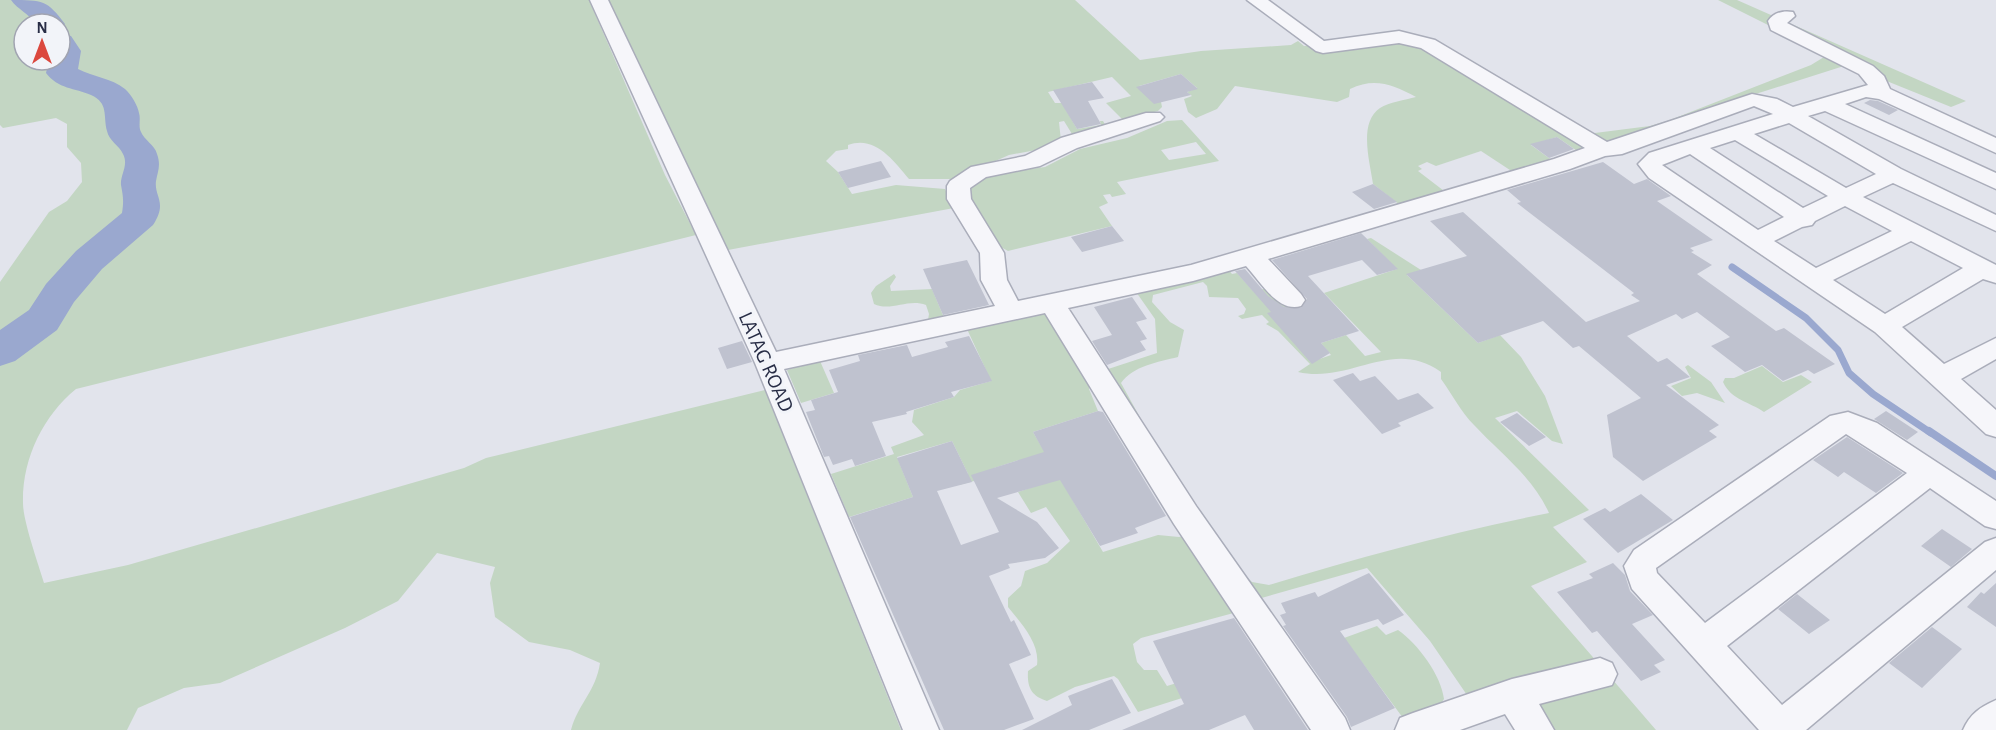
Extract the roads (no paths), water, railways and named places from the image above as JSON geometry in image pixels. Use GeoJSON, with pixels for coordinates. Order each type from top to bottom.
{"type":"FeatureCollection","features":[{"type":"Feature","properties":{"kind":"street","name":"LATAG ROAD"},"geometry":{"type":"LineString","coordinates":[[599,0],[768,363],[921,730]]}},
{"type":"Feature","properties":{"kind":"street"},"geometry":{"type":"LineString","coordinates":[[1256,0],[1317,45],[1323,47],[1399,37],[1428,44],[1602,148]]}},
{"type":"Feature","properties":{"kind":"street"},"geometry":{"type":"LineString","coordinates":[[1786,16],[1777,21],[1778,26],[1866,70],[1877,80],[1880,92]]}},
{"type":"Feature","properties":{"kind":"street"},"geometry":{"type":"LineString","coordinates":[[1996,146],[1880,92],[1865,91],[1738,134],[1657,158],[1649,164],[1657,173],[1884,326],[1996,426]]}},
{"type":"Feature","properties":{"kind":"street"},"geometry":{"type":"LineString","coordinates":[[768,363],[1193,273],[1562,165],[1602,148],[1614,148],[1752,100],[1770,103],[1893,174],[1996,224]]}},
{"type":"Feature","properties":{"kind":"street"},"geometry":{"type":"LineString","coordinates":[[1827,104],[1996,182]]}},
{"type":"Feature","properties":{"kind":"street"},"geometry":{"type":"LineString","coordinates":[[1011,312],[994,280],[992,253],[959,199],[958,186],[979,172],[1032,160],[1069,143],[1153,117]]}},
{"type":"Feature","properties":{"kind":"street"},"geometry":{"type":"LineString","coordinates":[[1738,134],[1847,198],[1989,272]]}},
{"type":"Feature","properties":{"kind":"street"},"geometry":{"type":"LineString","coordinates":[[1694,147],[1804,220]]}},
{"type":"Feature","properties":{"kind":"street"},"geometry":{"type":"LineString","coordinates":[[1756,240],[1804,220],[1893,174]]}},
{"type":"Feature","properties":{"kind":"street"},"geometry":{"type":"LineString","coordinates":[[1814,279],[1910,232]]}},
{"type":"Feature","properties":{"kind":"street"},"geometry":{"type":"LineString","coordinates":[[1252,257],[1292,300]]}},
{"type":"Feature","properties":{"kind":"street"},"geometry":{"type":"LineString","coordinates":[[1884,326],[1989,272]]}},
{"type":"Feature","properties":{"kind":"street"},"geometry":{"type":"LineString","coordinates":[[1052,303],[1185,515],[1332,730]]}},
{"type":"Feature","properties":{"kind":"street"},"geometry":{"type":"LineString","coordinates":[[1943,377],[1996,346]]}},
{"type":"Feature","properties":{"kind":"street"},"geometry":{"type":"LineString","coordinates":[[1996,517],[1868,431],[1848,423],[1840,424],[1652,553],[1640,566],[1642,579],[1780,729],[1996,551]]}},
{"type":"Feature","properties":{"kind":"street"},"geometry":{"type":"LineString","coordinates":[[1704,644],[1928,473]]}},
{"type":"Feature","properties":{"kind":"street"},"geometry":{"type":"LineString","coordinates":[[1413,730],[1512,695],[1600,674]]}},
{"type":"Feature","properties":{"kind":"street"},"geometry":{"type":"LineString","coordinates":[[1512,695],[1536,730]]}},
{"type":"Feature","properties":{"kind":"street"},"geometry":{"type":"LineString","coordinates":[[1981,730],[1996,717]]}},
{"type":"Feature","properties":{"kind":"waterway"},"geometry":{"type":"LineString","coordinates":[[25,0],[43,12]]}},
{"type":"Feature","properties":{"kind":"waterway"},"geometry":{"type":"LineString","coordinates":[[0,351],[43,320],[60,293],[89,260],[140,217],[143,198],[138,183],[143,170],[140,152],[123,130],[123,113],[115,97],[100,87],[82,84],[62,72]]}},
{"type":"Feature","properties":{"kind":"waterway"},"geometry":{"type":"LineString","coordinates":[[1732,267],[1806,318],[1838,350],[1849,373],[1873,394],[1931,433]]}},
{"type":"Feature","properties":{"kind":"waterway"},"geometry":{"type":"LineString","coordinates":[[1929,431],[1996,476]]}}]}
